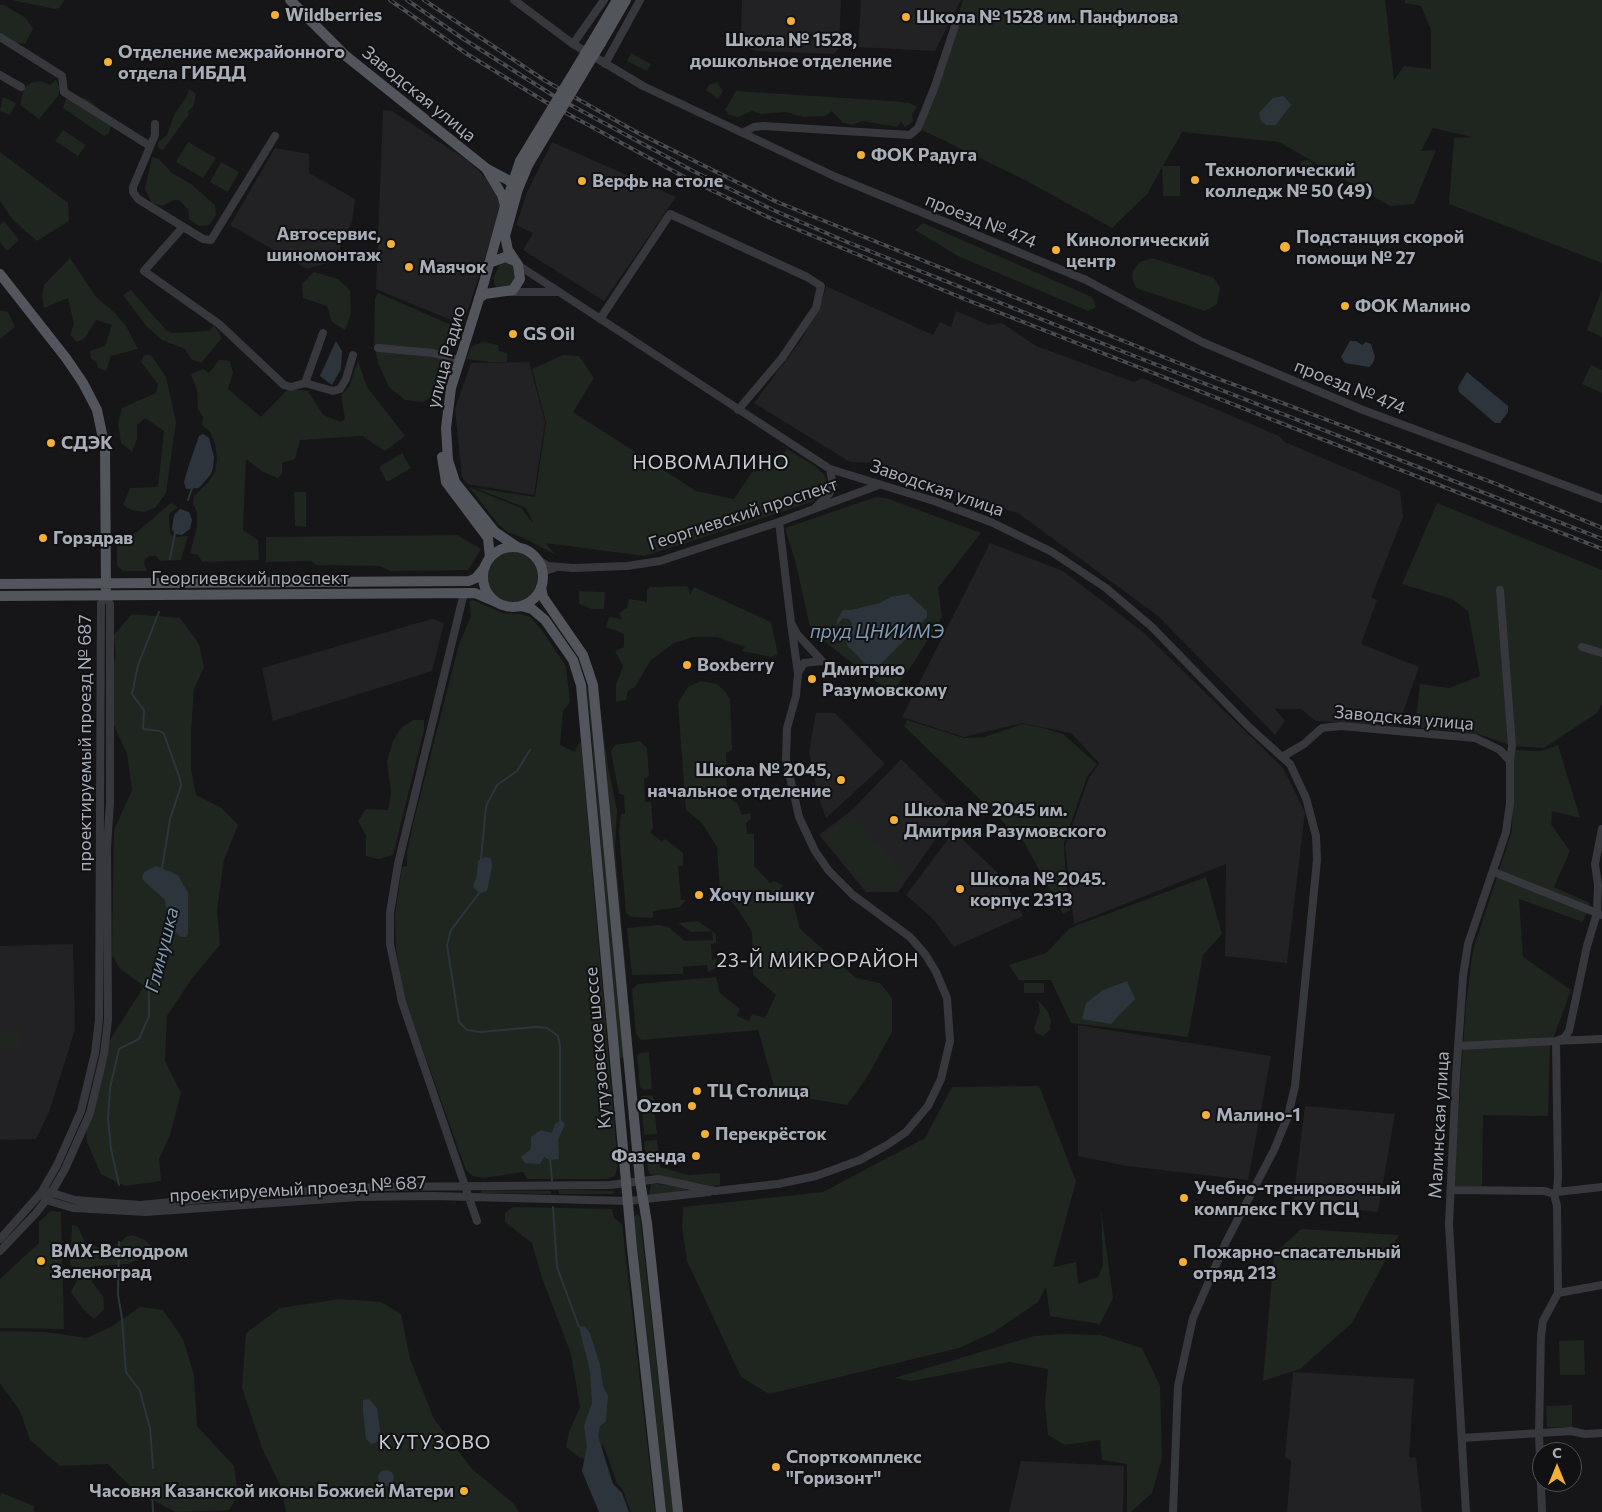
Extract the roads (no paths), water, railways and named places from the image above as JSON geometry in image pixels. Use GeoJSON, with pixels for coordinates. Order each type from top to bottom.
{"type":"FeatureCollection","features":[{"type":"Feature","properties":{"kind":"main road","name":"Заводская улица"},"geometry":{"type":"LineString","coordinates":[[290,0],[346,56],[487,169]]}},
{"type":"Feature","properties":{"kind":"main road"},"geometry":{"type":"LineString","coordinates":[[598,41],[617,0]]}},
{"type":"Feature","properties":{"kind":"main road"},"geometry":{"type":"LineString","coordinates":[[479,298],[485,294],[504,292],[518,285],[520,278],[506,243],[506,229],[522,164],[598,41],[626,0]]}},
{"type":"Feature","properties":{"kind":"main road"},"geometry":{"type":"LineString","coordinates":[[487,169],[507,172],[522,164]]}},
{"type":"Feature","properties":{"kind":"main road"},"geometry":{"type":"LineString","coordinates":[[487,169],[516,186]]}},
{"type":"Feature","properties":{"kind":"main road"},"geometry":{"type":"LineString","coordinates":[[487,169],[502,195],[504,206]]}},
{"type":"Feature","properties":{"kind":"main road"},"geometry":{"type":"LineString","coordinates":[[504,292],[494,290],[488,284],[486,275],[504,206],[516,186]]}},
{"type":"Feature","properties":{"kind":"main road"},"geometry":{"type":"LineString","coordinates":[[489,263],[505,258],[515,263]]}},
{"type":"Feature","properties":{"kind":"main road"},"geometry":{"type":"LineString","coordinates":[[0,274],[66,358],[83,383],[97,410],[104,439],[106,458],[106,595]]}},
{"type":"Feature","properties":{"kind":"main road","name":"улица Радио"},"geometry":{"type":"LineString","coordinates":[[486,275],[448,400],[446,439],[448,460],[453,477],[495,532],[517,547]]}},
{"type":"Feature","properties":{"kind":"main road"},"geometry":{"type":"LineString","coordinates":[[448,400],[440,430],[443,473],[446,482],[488,538],[488,562],[484,585],[489,595],[498,603],[509,607],[521,606],[542,592],[543,576],[537,559],[517,547],[504,549],[488,562]]}},
{"type":"Feature","properties":{"kind":"main road","name":"Георгиевский проспект"},"geometry":{"type":"LineString","coordinates":[[0,584],[469,581],[476,578],[488,562]]}},
{"type":"Feature","properties":{"kind":"main road","name":"Кутузовское шоссе"},"geometry":{"type":"LineString","coordinates":[[542,592],[583,655],[593,685],[640,1181],[678,1512]]}},
{"type":"Feature","properties":{"kind":"main road","name":"Георгиевский проспект"},"geometry":{"type":"LineString","coordinates":[[0,596],[464,593],[478,594],[498,603]]}},
{"type":"Feature","properties":{"kind":"main road","name":"Кутузовское шоссе"},"geometry":{"type":"LineString","coordinates":[[521,606],[532,609],[545,620],[573,660],[581,685],[626,1183],[661,1512]]}},
{"type":"Feature","properties":{"kind":"street","name":"проезд № 474"},"geometry":{"type":"LineString","coordinates":[[514,0],[573,44],[643,86],[882,197],[1093,283],[1202,342],[1363,410],[1602,499]]}},
{"type":"Feature","properties":{"kind":"street"},"geometry":{"type":"LineString","coordinates":[[573,44],[604,0]]}},
{"type":"Feature","properties":{"kind":"street"},"geometry":{"type":"LineString","coordinates":[[605,64],[640,0]]}},
{"type":"Feature","properties":{"kind":"street"},"geometry":{"type":"LineString","coordinates":[[744,132],[754,126],[763,126],[910,135],[918,128],[955,26]]}},
{"type":"Feature","properties":{"kind":"street"},"geometry":{"type":"LineString","coordinates":[[0,37],[62,76],[64,92],[150,146]]}},
{"type":"Feature","properties":{"kind":"street"},"geometry":{"type":"LineString","coordinates":[[0,76],[21,88]]}},
{"type":"Feature","properties":{"kind":"street"},"geometry":{"type":"LineString","coordinates":[[154,124],[156,129],[133,187],[133,192],[138,199],[183,227],[203,239],[211,240],[275,136]]}},
{"type":"Feature","properties":{"kind":"street"},"geometry":{"type":"LineString","coordinates":[[600,319],[670,214],[807,277],[820,286],[816,308],[782,358],[738,410]]}},
{"type":"Feature","properties":{"kind":"street"},"geometry":{"type":"LineString","coordinates":[[183,227],[144,270],[219,324],[284,385],[291,387],[304,383],[333,391],[340,389],[346,379],[353,355]]}},
{"type":"Feature","properties":{"kind":"street","name":"Заводская улица"},"geometry":{"type":"LineString","coordinates":[[515,263],[738,410],[830,468],[879,486],[934,501],[992,522],[1052,552],[1106,588],[1152,627],[1249,728],[1282,757],[1304,744],[1322,728],[1340,726],[1476,738],[1500,750],[1510,761]]}},
{"type":"Feature","properties":{"kind":"street"},"geometry":{"type":"LineString","coordinates":[[504,292],[561,292]]}},
{"type":"Feature","properties":{"kind":"street"},"geometry":{"type":"LineString","coordinates":[[304,383],[322,333]]}},
{"type":"Feature","properties":{"kind":"street"},"geometry":{"type":"LineString","coordinates":[[378,348],[433,353],[459,360]]}},
{"type":"Feature","properties":{"kind":"street"},"geometry":{"type":"LineString","coordinates":[[815,508],[829,494],[833,485],[830,468]]}},
{"type":"Feature","properties":{"kind":"street","name":"Георгиевский проспект"},"geometry":{"type":"LineString","coordinates":[[556,567],[600,568],[645,564],[779,522],[879,486]]}},
{"type":"Feature","properties":{"kind":"street","name":"проектируемый проезд № 687"},"geometry":{"type":"LineString","coordinates":[[46,1200],[73,1208],[146,1212],[358,1197],[425,1196],[643,1200],[778,1184],[816,1176],[845,1166],[887,1145],[906,1132],[928,1106],[940,1078],[949,1047],[947,998],[936,972],[925,954],[910,937],[853,895],[832,874],[816,851],[799,817],[786,759],[787,728],[796,696],[798,674],[779,522]]}},
{"type":"Feature","properties":{"kind":"street"},"geometry":{"type":"LineString","coordinates":[[537,559],[548,566],[556,567]]}},
{"type":"Feature","properties":{"kind":"street"},"geometry":{"type":"LineString","coordinates":[[543,576],[548,569],[556,567]]}},
{"type":"Feature","properties":{"kind":"street","name":"Малинская улица"},"geometry":{"type":"LineString","coordinates":[[1466,1512],[1449,1224],[1463,976],[1468,944],[1506,832],[1510,803],[1512,746],[1500,590]]}},
{"type":"Feature","properties":{"kind":"street"},"geometry":{"type":"LineString","coordinates":[[464,593],[398,864],[390,921],[390,944],[402,1002],[477,1221]]}},
{"type":"Feature","properties":{"kind":"street","name":"проектируемый проезд № 687"},"geometry":{"type":"LineString","coordinates":[[0,1251],[52,1191],[78,1142],[90,1113],[100,1075],[107,1031],[110,604],[106,595]]}},
{"type":"Feature","properties":{"kind":"street","name":"проектируемый проезд № 687"},"geometry":{"type":"LineString","coordinates":[[0,1239],[42,1192],[70,1139],[81,1111],[91,1074],[98,1031],[101,603],[106,595]]}},
{"type":"Feature","properties":{"kind":"street"},"geometry":{"type":"LineString","coordinates":[[791,623],[797,634],[822,661],[804,663],[798,674]]}},
{"type":"Feature","properties":{"kind":"street"},"geometry":{"type":"LineString","coordinates":[[1582,647],[1602,653]]}},
{"type":"Feature","properties":{"kind":"street"},"geometry":{"type":"LineString","coordinates":[[1173,1512],[1178,1386],[1193,1318],[1226,1242],[1274,1150],[1288,1116],[1295,1086],[1317,860],[1316,836],[1306,798],[1290,764],[1282,757]]}},
{"type":"Feature","properties":{"kind":"street"},"geometry":{"type":"LineString","coordinates":[[1556,1041],[1564,1038],[1569,1031],[1586,946],[1599,914],[1595,864],[1602,829]]}},
{"type":"Feature","properties":{"kind":"street"},"geometry":{"type":"LineString","coordinates":[[1494,872],[1599,914]]}},
{"type":"Feature","properties":{"kind":"street"},"geometry":{"type":"LineString","coordinates":[[1459,1046],[1602,1040]]}},
{"type":"Feature","properties":{"kind":"street"},"geometry":{"type":"LineString","coordinates":[[1542,1512],[1539,1433],[1541,1336],[1543,1321],[1558,1293],[1556,1041]]}},
{"type":"Feature","properties":{"kind":"street","name":"проектируемый проезд № 687"},"geometry":{"type":"LineString","coordinates":[[42,1192],[52,1191],[75,1200],[140,1205],[300,1191],[378,1187],[626,1183],[658,1179],[716,1191]]}},
{"type":"Feature","properties":{"kind":"street"},"geometry":{"type":"LineString","coordinates":[[1451,1190],[1545,1190],[1556,1193],[1602,1187]]}},
{"type":"Feature","properties":{"kind":"street"},"geometry":{"type":"LineString","coordinates":[[42,1192],[46,1200]]}},
{"type":"Feature","properties":{"kind":"street"},"geometry":{"type":"LineString","coordinates":[[1558,1293],[1602,1285]]}},
{"type":"Feature","properties":{"kind":"street"},"geometry":{"type":"LineString","coordinates":[[1462,1438],[1571,1431],[1585,1434],[1602,1433]]}},
{"type":"Feature","properties":{"kind":"water"},"geometry":{"type":"Polygon","coordinates":[[[1284,96],[1291,105],[1276,125],[1266,125],[1261,121],[1259,113],[1273,98],[1284,96]]]}},
{"type":"Feature","properties":{"kind":"water"},"geometry":{"type":"Polygon","coordinates":[[[336,341],[342,351],[341,369],[332,385],[320,376],[336,341]]]}},
{"type":"Feature","properties":{"kind":"water"},"geometry":{"type":"Polygon","coordinates":[[[1350,341],[1356,341],[1362,345],[1366,342],[1371,344],[1375,357],[1369,367],[1345,363],[1341,357],[1350,341]]]}},
{"type":"Feature","properties":{"kind":"water"},"geometry":{"type":"Polygon","coordinates":[[[1467,372],[1508,406],[1508,412],[1500,423],[1495,423],[1459,392],[1458,387],[1467,372]]]}},
{"type":"Feature","properties":{"kind":"water"},"geometry":{"type":"Polygon","coordinates":[[[203,434],[209,438],[214,457],[213,468],[211,474],[199,488],[186,489],[184,482],[189,465],[199,436],[203,434]]]}},
{"type":"Feature","properties":{"kind":"water"},"geometry":{"type":"Polygon","coordinates":[[[180,509],[189,512],[192,520],[190,529],[182,535],[175,534],[172,529],[174,515],[180,509]]]}},
{"type":"Feature","properties":{"kind":"water","name":"пруд ЦНИИМЭ"},"geometry":{"type":"Polygon","coordinates":[[[908,594],[927,611],[927,617],[873,672],[847,645],[845,636],[851,629],[852,623],[849,619],[843,618],[837,625],[837,620],[843,610],[880,603],[891,597],[908,594]]]}},
{"type":"Feature","properties":{"kind":"water"},"geometry":{"type":"Polygon","coordinates":[[[485,857],[491,858],[492,867],[487,891],[480,893],[473,887],[478,861],[485,857]]]}},
{"type":"Feature","properties":{"kind":"water"},"geometry":{"type":"Polygon","coordinates":[[[156,866],[178,875],[188,893],[188,934],[186,937],[181,937],[170,927],[165,900],[142,879],[144,872],[156,866]]]}},
{"type":"Feature","properties":{"kind":"water"},"geometry":{"type":"Polygon","coordinates":[[[1127,981],[1135,999],[1111,1024],[1082,1019],[1086,1003],[1103,990],[1127,981]]]}},
{"type":"Feature","properties":{"kind":"water"},"geometry":{"type":"Polygon","coordinates":[[[561,1120],[565,1124],[558,1140],[559,1159],[550,1160],[544,1157],[540,1164],[525,1163],[521,1157],[531,1149],[531,1137],[541,1130],[552,1133],[555,1124],[561,1120]]]}},
{"type":"Feature","properties":{"kind":"water"},"geometry":{"type":"Polygon","coordinates":[[[584,1326],[590,1333],[600,1365],[603,1386],[608,1396],[606,1421],[600,1426],[598,1436],[613,1484],[622,1493],[629,1512],[599,1512],[582,1471],[587,1446],[584,1426],[592,1403],[590,1371],[579,1327],[584,1326]]]}},
{"type":"Feature","properties":{"kind":"water"},"geometry":{"type":"Polygon","coordinates":[[[369,1399],[377,1408],[381,1437],[377,1442],[371,1444],[366,1439],[363,1412],[363,1400],[369,1399]]]}},
{"type":"Feature","properties":{"kind":"water"},"geometry":{"type":"Polygon","coordinates":[[[386,1470],[394,1478],[386,1486],[378,1478],[386,1470]]]}},
{"type":"Feature","properties":{"kind":"waterway","name":"Глинушка"},"geometry":{"type":"LineString","coordinates":[[188,500],[192,488]]}},
{"type":"Feature","properties":{"kind":"waterway","name":"Глинушка"},"geometry":{"type":"LineString","coordinates":[[170,559],[175,533]]}},
{"type":"Feature","properties":{"kind":"waterway","name":"Глинушка"},"geometry":{"type":"LineString","coordinates":[[159,612],[138,665],[132,694],[144,710],[143,729],[160,731],[164,734],[180,779],[181,786],[170,819],[162,869]]}},
{"type":"Feature","properties":{"kind":"waterway"},"geometry":{"type":"LineString","coordinates":[[481,859],[486,806],[497,785],[517,771],[530,750]]}},
{"type":"Feature","properties":{"kind":"waterway"},"geometry":{"type":"LineString","coordinates":[[480,892],[451,930],[447,945],[459,1022],[467,1030],[481,1032],[536,1027],[547,1028],[558,1036],[560,1046],[560,1122]]}},
{"type":"Feature","properties":{"kind":"waterway","name":"Глинушка"},"geometry":{"type":"LineString","coordinates":[[119,1185],[111,1149],[108,1119],[110,1088],[119,1049],[139,1039],[149,1016],[149,988],[161,960],[170,925]]}},
{"type":"Feature","properties":{"kind":"waterway"},"geometry":{"type":"LineString","coordinates":[[550,1158],[552,1181]]}},
{"type":"Feature","properties":{"kind":"waterway"},"geometry":{"type":"LineString","coordinates":[[553,1207],[557,1267],[579,1327]]}},
{"type":"Feature","properties":{"kind":"waterway","name":"Глинушка"},"geometry":{"type":"LineString","coordinates":[[119,1242],[118,1295],[122,1318],[126,1372],[140,1391],[150,1428],[153,1468]]}},
{"type":"Feature","properties":{"kind":"waterway","name":"Глинушка"},"geometry":{"type":"LineString","coordinates":[[152,1491],[153,1512]]}},
{"type":"Feature","properties":{"kind":"railway"},"geometry":{"type":"LineString","coordinates":[[390,0],[467,54],[544,101],[688,179],[770,218],[967,300],[1602,549]]}},
{"type":"Feature","properties":{"kind":"railway"},"geometry":{"type":"LineString","coordinates":[[407,0],[462,38],[554,96],[693,171],[773,210],[847,242],[1129,354],[1602,539]]}},
{"type":"Feature","properties":{"kind":"railway"},"geometry":{"type":"LineString","coordinates":[[424,0],[544,80],[638,133],[777,202],[1211,376],[1494,483],[1602,528]]}},
{"type":"Feature","properties":{"kind":"place","name":"Wildberries"},"geometry":{"type":"Point","coordinates":[275,15]}},
{"type":"Feature","properties":{"kind":"place","name":"Школа № 1528 им. Панфилова"},"geometry":{"type":"Point","coordinates":[906,17]}},
{"type":"Feature","properties":{"kind":"place","name":"Школа № 1528, дошкольное отделение"},"geometry":{"type":"Point","coordinates":[791,21]}},
{"type":"Feature","properties":{"kind":"place","name":"Отделение межрайонного отдела ГИБДД"},"geometry":{"type":"Point","coordinates":[108,62]}},
{"type":"Feature","properties":{"kind":"place","name":"ФОК Радуга"},"geometry":{"type":"Point","coordinates":[861,155]}},
{"type":"Feature","properties":{"kind":"place","name":"Технологический колледж № 50 (49)"},"geometry":{"type":"Point","coordinates":[1195,180]}},
{"type":"Feature","properties":{"kind":"place","name":"Верфь на столе"},"geometry":{"type":"Point","coordinates":[582,181]}},
{"type":"Feature","properties":{"kind":"place","name":"Автосервис, шиномонтаж"},"geometry":{"type":"Point","coordinates":[391,244]}},
{"type":"Feature","properties":{"kind":"place","name":"Подстанция скорой помощи № 27"},"geometry":{"type":"Point","coordinates":[1285,247]}},
{"type":"Feature","properties":{"kind":"place","name":"Кинологический центр"},"geometry":{"type":"Point","coordinates":[1056,250]}},
{"type":"Feature","properties":{"kind":"place","name":"Маячок"},"geometry":{"type":"Point","coordinates":[409,267]}},
{"type":"Feature","properties":{"kind":"place","name":"ФОК Малино"},"geometry":{"type":"Point","coordinates":[1345,306]}},
{"type":"Feature","properties":{"kind":"place","name":"GS Oil"},"geometry":{"type":"Point","coordinates":[513,334]}},
{"type":"Feature","properties":{"kind":"place","name":"СДЭК"},"geometry":{"type":"Point","coordinates":[51,443]}},
{"type":"Feature","properties":{"kind":"place","name":"Горздрав"},"geometry":{"type":"Point","coordinates":[43,538]}},
{"type":"Feature","properties":{"kind":"place","name":"Boxberry"},"geometry":{"type":"Point","coordinates":[687,665]}},
{"type":"Feature","properties":{"kind":"place","name":"Дмитрию Разумовскому"},"geometry":{"type":"Point","coordinates":[812,679]}},
{"type":"Feature","properties":{"kind":"place","name":"Школа № 2045, начальное отделение"},"geometry":{"type":"Point","coordinates":[841,780]}},
{"type":"Feature","properties":{"kind":"place","name":"Школа № 2045 им. Дмитрия Разумовского"},"geometry":{"type":"Point","coordinates":[894,820]}},
{"type":"Feature","properties":{"kind":"place","name":"Школа № 2045. корпус 2313"},"geometry":{"type":"Point","coordinates":[960,889]}},
{"type":"Feature","properties":{"kind":"place","name":"Хочу пышку"},"geometry":{"type":"Point","coordinates":[699,895]}},
{"type":"Feature","properties":{"kind":"place","name":"ТЦ Столица"},"geometry":{"type":"Point","coordinates":[697,1091]}},
{"type":"Feature","properties":{"kind":"place","name":"Ozon"},"geometry":{"type":"Point","coordinates":[692,1106]}},
{"type":"Feature","properties":{"kind":"place","name":"Малино-1"},"geometry":{"type":"Point","coordinates":[1206,1115]}},
{"type":"Feature","properties":{"kind":"place","name":"Перекрёсток"},"geometry":{"type":"Point","coordinates":[705,1134]}},
{"type":"Feature","properties":{"kind":"place","name":"Фазенда"},"geometry":{"type":"Point","coordinates":[696,1156]}},
{"type":"Feature","properties":{"kind":"place","name":"Учебно-тренировочный комплекс ГКУ ПСЦ"},"geometry":{"type":"Point","coordinates":[1184,1198]}},
{"type":"Feature","properties":{"kind":"place","name":"BMX-Велодром Зеленоград"},"geometry":{"type":"Point","coordinates":[41,1261]}},
{"type":"Feature","properties":{"kind":"place","name":"Пожарно-спасательный отряд 213"},"geometry":{"type":"Point","coordinates":[1183,1262]}},
{"type":"Feature","properties":{"kind":"place","name":"Спорткомплекс \"Горизонт\""},"geometry":{"type":"Point","coordinates":[776,1467]}},
{"type":"Feature","properties":{"kind":"place","name":"Часовня Казанской иконы Божией Матери"},"geometry":{"type":"Point","coordinates":[464,1491]}},
{"type":"Feature","properties":{"kind":"district","name":"НОВОМАЛИНО"},"geometry":{"type":"Point","coordinates":[711,463]}},
{"type":"Feature","properties":{"kind":"district","name":"23-Й МИКРОРАЙОН"},"geometry":{"type":"Point","coordinates":[818,961]}},
{"type":"Feature","properties":{"kind":"district","name":"КУТУЗОВО"},"geometry":{"type":"Point","coordinates":[435,1443]}}]}
